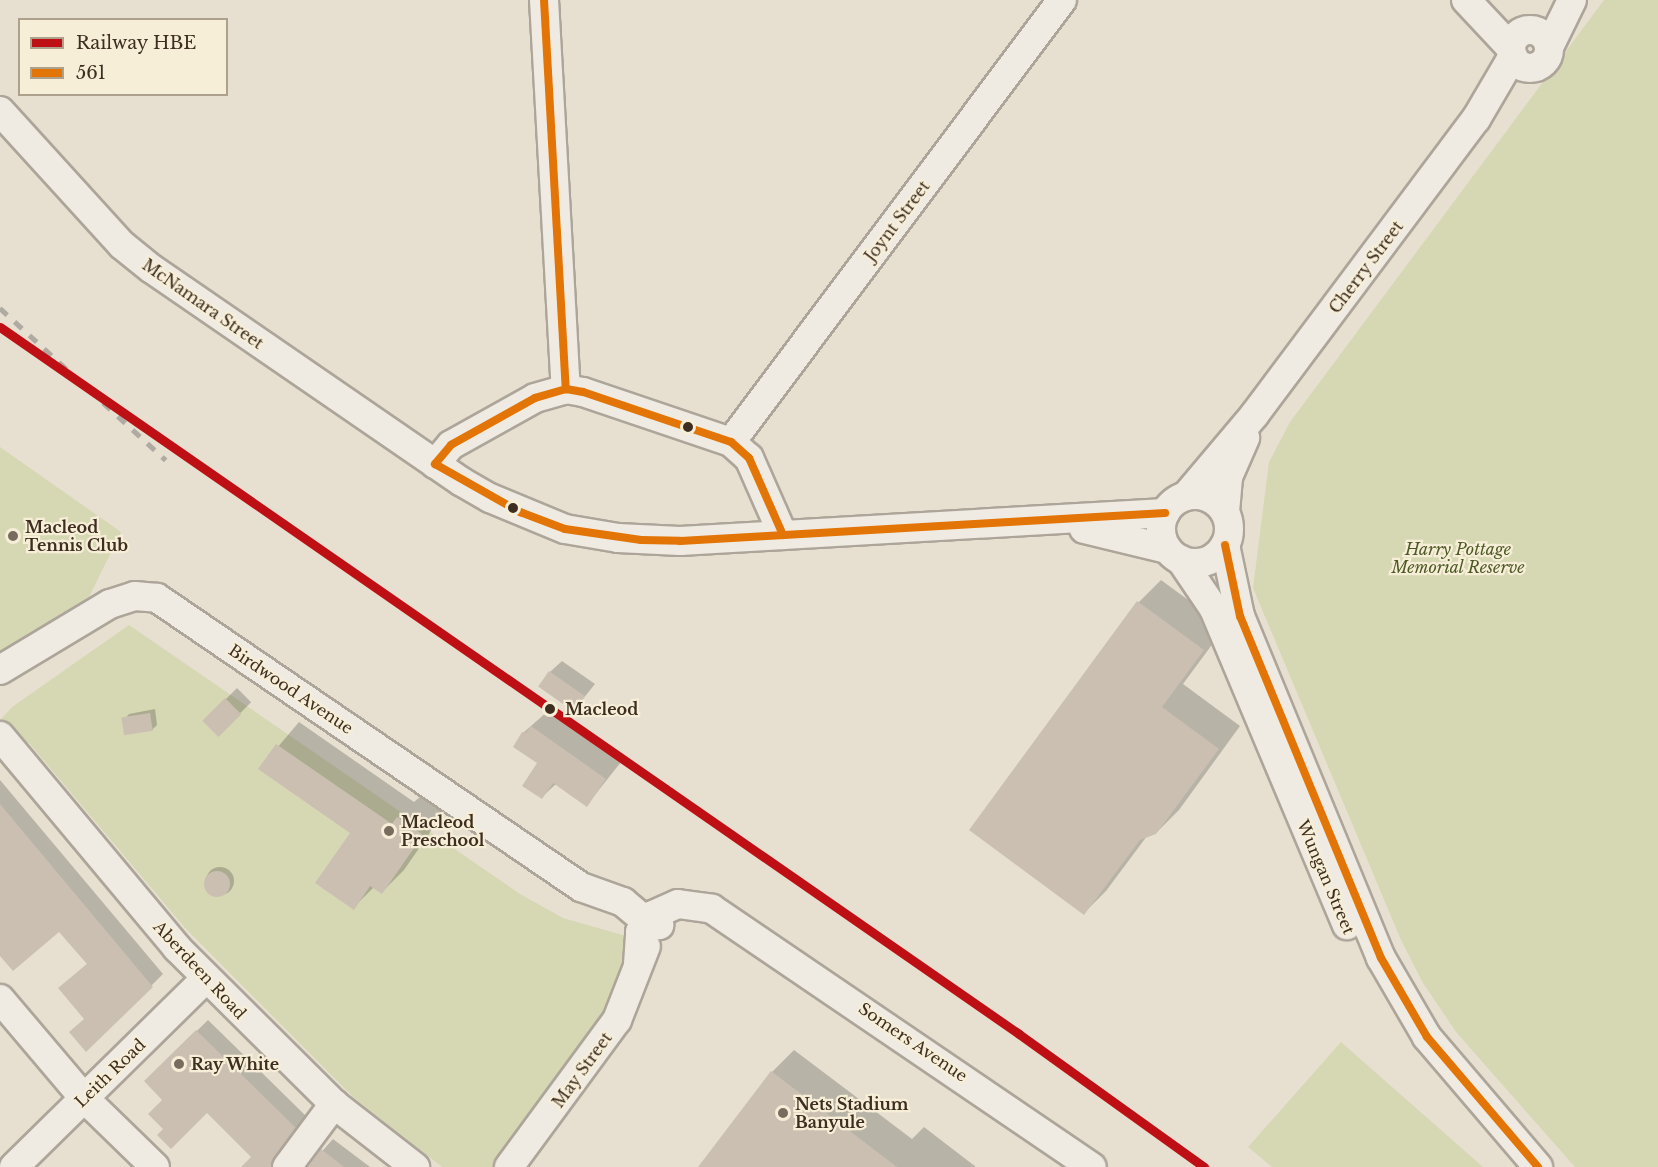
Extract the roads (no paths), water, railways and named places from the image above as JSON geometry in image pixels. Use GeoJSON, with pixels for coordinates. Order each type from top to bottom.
{"type":"FeatureCollection","features":[{"type":"Feature","properties":{"kind":"street"},"geometry":{"type":"LineString","coordinates":[[544,0],[566,389]]}},
{"type":"Feature","properties":{"kind":"street","name":"Joynt Street"},"geometry":{"type":"LineString","coordinates":[[731,442],[1062,0]]}},
{"type":"Feature","properties":{"kind":"street","name":"Cherry Street"},"geometry":{"type":"LineString","coordinates":[[1186,496],[1255,414],[1476,119],[1559,0]]}},
{"type":"Feature","properties":{"kind":"street","name":"Cherry Street"},"geometry":{"type":"LineString","coordinates":[[1527,47],[1572,0]]}},
{"type":"Feature","properties":{"kind":"street"},"geometry":{"type":"LineString","coordinates":[[1472,5],[1527,47]]}},
{"type":"Feature","properties":{"kind":"street","name":"McNamara Street"},"geometry":{"type":"LineString","coordinates":[[0,111],[135,256],[435,464],[490,498],[565,529],[641,540],[783,535],[1165,513]]}},
{"type":"Feature","properties":{"kind":"street"},"geometry":{"type":"LineString","coordinates":[[435,464],[446,449],[460,440],[535,398],[566,389],[700,428],[731,442],[749,458],[783,535]]}},
{"type":"Feature","properties":{"kind":"street","name":"Cherry Street"},"geometry":{"type":"LineString","coordinates":[[1225,512],[1228,477],[1255,414]]}},
{"type":"Feature","properties":{"kind":"street"},"geometry":{"type":"LineString","coordinates":[[1186,496],[1209,498],[1225,512],[1229,523],[1225,545],[1211,559],[1201,563],[1174,555],[1161,531],[1165,513],[1186,496]]}},
{"type":"Feature","properties":{"kind":"street","name":"McNamara Street"},"geometry":{"type":"LineString","coordinates":[[1029,521],[1111,533],[1174,555]]}},
{"type":"Feature","properties":{"kind":"street","name":"Wungan Street"},"geometry":{"type":"LineString","coordinates":[[1225,545],[1240,616],[1381,958],[1427,1037],[1538,1167]]}},
{"type":"Feature","properties":{"kind":"street","name":"Wungan Street"},"geometry":{"type":"LineString","coordinates":[[1174,555],[1214,609],[1359,954],[1388,1010],[1438,1081],[1514,1167]]}},
{"type":"Feature","properties":{"kind":"street","name":"Birdwood Avenue"},"geometry":{"type":"LineString","coordinates":[[6,671],[110,604],[135,596],[157,598],[556,869],[627,889],[653,920]]}},
{"type":"Feature","properties":{"kind":"street","name":"Aberdeen Road"},"geometry":{"type":"LineString","coordinates":[[3,743],[206,978],[334,1104],[415,1167]]}},
{"type":"Feature","properties":{"kind":"street","name":"Somers Avenue"},"geometry":{"type":"LineString","coordinates":[[653,920],[680,917],[730,921],[1092,1167]]}},
{"type":"Feature","properties":{"kind":"street","name":"May Street"},"geometry":{"type":"LineString","coordinates":[[509,1167],[606,1038],[624,1006],[653,920]]}},
{"type":"Feature","properties":{"kind":"street","name":"Leith Road"},"geometry":{"type":"LineString","coordinates":[[14,1167],[206,978]]}},
{"type":"Feature","properties":{"kind":"street"},"geometry":{"type":"LineString","coordinates":[[0,999],[84,1098],[155,1167]]}},
{"type":"Feature","properties":{"kind":"street"},"geometry":{"type":"LineString","coordinates":[[287,1167],[334,1104]]}},
{"type":"Feature","properties":{"kind":"railway"},"geometry":{"type":"LineString","coordinates":[[0,308],[166,460]]}},
{"type":"Feature","properties":{"kind":"rail line","name":"HBE"},"geometry":{"type":"LineString","coordinates":[[0,327],[1019,1034],[1204,1167]]}},
{"type":"Feature","properties":{"kind":"place","name":"Macleod Tennis Club"},"geometry":{"type":"Point","coordinates":[13,536]}},
{"type":"Feature","properties":{"kind":"place","name":"Macleod"},"geometry":{"type":"Point","coordinates":[550,709]}},
{"type":"Feature","properties":{"kind":"place","name":"Macleod Preschool"},"geometry":{"type":"Point","coordinates":[389,831]}},
{"type":"Feature","properties":{"kind":"place","name":"Ray White"},"geometry":{"type":"Point","coordinates":[179,1064]}},
{"type":"Feature","properties":{"kind":"place","name":"Nets Stadium Banyule"},"geometry":{"type":"Point","coordinates":[783,1113]}},
{"type":"Feature","properties":{"kind":"park label","name":"Harry Pottage Memorial Reserve"},"geometry":{"type":"Point","coordinates":[1458,558]}}]}
